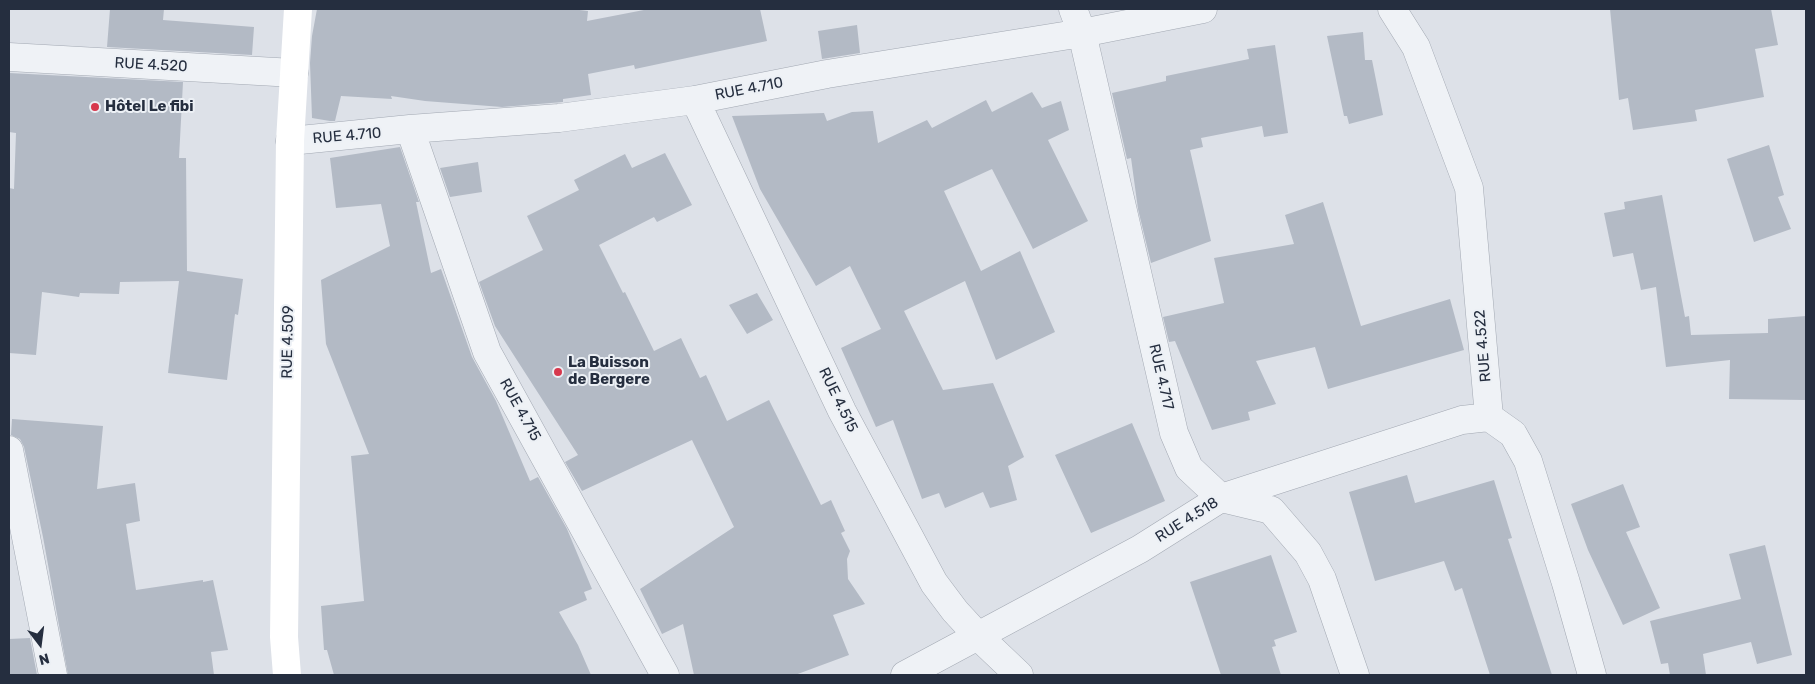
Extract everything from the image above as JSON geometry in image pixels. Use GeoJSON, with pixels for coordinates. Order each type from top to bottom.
{"type":"FeatureCollection","features":[{"type":"Feature","properties":{"kind":"street","name":"RUE 4.509"},"geometry":{"type":"LineString","coordinates":[[287,675],[284,636],[290,141],[298,9]]}},
{"type":"Feature","properties":{"kind":"street","name":"RUE 4.710"},"geometry":{"type":"LineString","coordinates":[[290,141],[559,118],[695,100],[1078,21],[1203,9]]}},
{"type":"Feature","properties":{"kind":"street","name":"RUE 4.522"},"geometry":{"type":"LineString","coordinates":[[1392,9],[1416,47],[1469,188],[1489,417]]}},
{"type":"Feature","properties":{"kind":"street","name":"RUE 4.717"},"geometry":{"type":"LineString","coordinates":[[1078,21],[1174,433],[1189,468],[1221,498],[1271,510],[1308,553],[1322,579],[1355,675]]}},
{"type":"Feature","properties":{"kind":"street","name":"RUE 4.520"},"geometry":{"type":"LineString","coordinates":[[9,57],[294,73]]}},
{"type":"Feature","properties":{"kind":"street","name":"RUE 4.515"},"geometry":{"type":"LineString","coordinates":[[695,100],[846,420],[934,583],[955,611],[979,637],[1019,675]]}},
{"type":"Feature","properties":{"kind":"street","name":"RUE 4.715"},"geometry":{"type":"LineString","coordinates":[[410,130],[488,352],[666,675]]}},
{"type":"Feature","properties":{"kind":"street","name":"RUE 4.518"},"geometry":{"type":"LineString","coordinates":[[905,675],[1140,549],[1221,498],[1462,420],[1489,417]]}},
{"type":"Feature","properties":{"kind":"street"},"geometry":{"type":"LineString","coordinates":[[1489,417],[1513,434],[1528,461],[1592,675]]}},
{"type":"Feature","properties":{"kind":"street"},"geometry":{"type":"LineString","coordinates":[[9,450],[52,675]]}},
{"type":"Feature","properties":{"kind":"building"},"geometry":{"type":"Polygon","coordinates":[[[110,9],[164,9],[163,20],[254,27],[252,55],[107,47],[110,9]]]}},
{"type":"Feature","properties":{"kind":"building"},"geometry":{"type":"Polygon","coordinates":[[[317,9],[571,9],[588,11],[587,21],[649,9],[760,9],[767,41],[635,69],[634,65],[588,74],[591,95],[563,99],[563,102],[502,107],[425,101],[391,96],[392,99],[341,96],[335,121],[330,121],[312,118],[310,63],[317,9]]]}},
{"type":"Feature","properties":{"kind":"building"},"geometry":{"type":"Polygon","coordinates":[[[1610,9],[1771,9],[1778,45],[1755,49],[1764,97],[1695,110],[1697,121],[1633,130],[1628,98],[1619,100],[1610,9]]]}},
{"type":"Feature","properties":{"kind":"building"},"geometry":{"type":"Polygon","coordinates":[[[857,25],[860,53],[822,59],[818,31],[857,25]]]}},
{"type":"Feature","properties":{"kind":"building"},"geometry":{"type":"Polygon","coordinates":[[[1363,32],[1365,60],[1372,60],[1383,115],[1349,124],[1347,116],[1344,116],[1327,36],[1363,32]]]}},
{"type":"Feature","properties":{"kind":"building"},"geometry":{"type":"Polygon","coordinates":[[[1275,45],[1288,133],[1264,137],[1262,126],[1201,138],[1203,147],[1190,150],[1211,241],[1151,263],[1138,209],[1131,158],[1127,159],[1112,93],[1166,81],[1166,76],[1249,59],[1247,49],[1275,45]]]}},
{"type":"Feature","properties":{"kind":"building"},"geometry":{"type":"Polygon","coordinates":[[[9,73],[183,82],[179,158],[186,158],[187,271],[243,279],[238,315],[235,314],[227,380],[168,373],[179,281],[120,282],[119,294],[80,293],[79,297],[42,292],[36,355],[9,353],[9,188],[14,189],[16,133],[9,132],[9,73]]]}},
{"type":"Feature","properties":{"kind":"building"},"geometry":{"type":"Polygon","coordinates":[[[1032,92],[1042,108],[1061,101],[1069,130],[1048,140],[1088,221],[1033,249],[992,169],[944,191],[981,271],[1020,251],[1055,332],[996,360],[965,281],[904,311],[943,390],[993,383],[1024,457],[1008,466],[1017,500],[990,508],[983,492],[945,508],[939,493],[922,499],[893,420],[876,427],[841,348],[881,329],[850,266],[816,286],[760,189],[732,116],[824,113],[827,121],[852,112],[873,111],[878,143],[927,120],[932,128],[986,100],[992,112],[1032,92]]]}},
{"type":"Feature","properties":{"kind":"building"},"geometry":{"type":"Polygon","coordinates":[[[1769,145],[1784,195],[1778,197],[1791,229],[1754,242],[1727,159],[1769,145]]]}},
{"type":"Feature","properties":{"kind":"building"},"geometry":{"type":"Polygon","coordinates":[[[400,147],[419,202],[416,202],[431,273],[441,269],[472,357],[496,401],[530,481],[538,477],[567,529],[592,589],[584,592],[587,600],[559,612],[578,645],[591,675],[334,675],[327,650],[324,650],[321,606],[364,601],[351,456],[369,454],[326,344],[321,280],[390,246],[381,204],[336,208],[330,158],[400,147]]]}},
{"type":"Feature","properties":{"kind":"building"},"geometry":{"type":"Polygon","coordinates":[[[665,153],[692,205],[657,222],[654,217],[599,245],[654,351],[681,338],[700,378],[706,375],[727,421],[769,400],[821,505],[831,500],[845,531],[841,533],[850,551],[847,559],[848,579],[865,604],[833,615],[849,655],[795,675],[694,675],[683,624],[662,634],[640,589],[734,527],[692,440],[582,491],[565,462],[578,455],[495,326],[479,282],[543,250],[527,216],[579,190],[574,180],[625,154],[632,168],[665,153]]]}},
{"type":"Feature","properties":{"kind":"building"},"geometry":{"type":"Polygon","coordinates":[[[478,162],[482,192],[450,197],[440,168],[478,162]]]}},
{"type":"Feature","properties":{"kind":"building"},"geometry":{"type":"Polygon","coordinates":[[[1662,195],[1685,317],[1689,316],[1691,335],[1768,333],[1768,319],[1806,316],[1806,400],[1729,399],[1730,360],[1666,367],[1656,287],[1641,290],[1633,253],[1613,257],[1604,213],[1625,209],[1624,202],[1662,195]]]}},
{"type":"Feature","properties":{"kind":"building"},"geometry":{"type":"Polygon","coordinates":[[[1323,202],[1361,326],[1450,299],[1464,350],[1328,389],[1315,347],[1256,361],[1276,404],[1248,412],[1250,420],[1212,430],[1175,341],[1169,342],[1163,317],[1224,303],[1214,258],[1294,244],[1285,215],[1323,202]]]}},
{"type":"Feature","properties":{"kind":"building"},"geometry":{"type":"Polygon","coordinates":[[[757,293],[773,320],[747,334],[729,305],[757,293]]]}},
{"type":"Feature","properties":{"kind":"building"},"geometry":{"type":"Polygon","coordinates":[[[12,419],[103,426],[97,489],[135,483],[140,521],[126,524],[136,590],[213,580],[228,650],[211,652],[214,675],[68,675],[43,537],[24,447],[20,439],[11,435],[12,419]]]}},
{"type":"Feature","properties":{"kind":"building"},"geometry":{"type":"Polygon","coordinates":[[[1132,423],[1165,501],[1091,533],[1055,455],[1132,423]]]}},
{"type":"Feature","properties":{"kind":"building"},"geometry":{"type":"Polygon","coordinates":[[[1407,475],[1415,503],[1494,480],[1512,538],[1508,539],[1552,675],[1490,675],[1462,588],[1455,591],[1444,561],[1375,581],[1349,492],[1407,475]]]}},
{"type":"Feature","properties":{"kind":"building"},"geometry":{"type":"Polygon","coordinates":[[[1623,484],[1640,527],[1626,532],[1660,608],[1623,625],[1588,550],[1571,504],[1623,484]]]}},
{"type":"Feature","properties":{"kind":"building"},"geometry":{"type":"Polygon","coordinates":[[[1765,545],[1792,655],[1757,664],[1751,642],[1703,654],[1706,675],[1670,675],[1668,663],[1661,664],[1650,621],[1741,599],[1729,554],[1765,545]]]}},
{"type":"Feature","properties":{"kind":"building"},"geometry":{"type":"Polygon","coordinates":[[[1271,555],[1297,632],[1274,640],[1276,646],[1272,647],[1281,675],[1221,675],[1190,582],[1271,555]]]}},
{"type":"Feature","properties":{"kind":"building"},"geometry":{"type":"Polygon","coordinates":[[[30,638],[37,675],[9,675],[9,639],[30,638]]]}},
{"type":"Feature","properties":{"kind":"place","name":"Hôtel Le fibi"},"geometry":{"type":"Point","coordinates":[95,107]}},
{"type":"Feature","properties":{"kind":"place","name":"La Buisson de Bergere"},"geometry":{"type":"Point","coordinates":[558,372]}}]}
